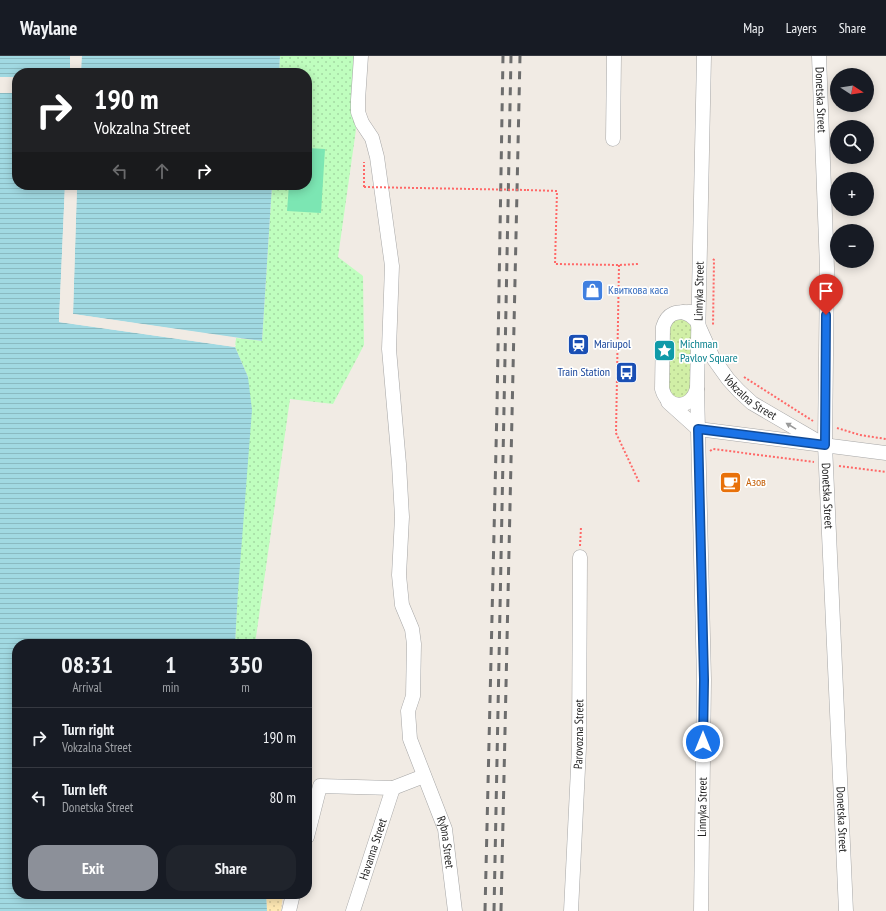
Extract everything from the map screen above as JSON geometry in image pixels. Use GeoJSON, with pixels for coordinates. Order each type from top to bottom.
{"type":"FeatureCollection","features":[{"type":"Feature","properties":{"kind":"street","name":"Rybna Street"},"geometry":{"type":"LineString","coordinates":[[361,56],[358,112],[362,123],[372,138],[377,157],[392,266],[388,349],[399,464],[401,509],[399,575],[402,605],[412,629],[414,644],[413,696],[408,711],[408,733],[445,829],[455,911]]}},
{"type":"Feature","properties":{"kind":"street"},"geometry":{"type":"LineString","coordinates":[[613,139],[614,56]]}},
{"type":"Feature","properties":{"kind":"street","name":"Linnyka Street"},"geometry":{"type":"LineString","coordinates":[[701,911],[704,680],[697,389],[704,56]]}},
{"type":"Feature","properties":{"kind":"street","name":"Donetska Street"},"geometry":{"type":"LineString","coordinates":[[819,56],[827,268],[825,445],[846,911]]}},
{"type":"Feature","properties":{"kind":"street"},"geometry":{"type":"LineString","coordinates":[[683,312],[696,320],[698,328]]}},
{"type":"Feature","properties":{"kind":"street"},"geometry":{"type":"LineString","coordinates":[[698,312],[675,313],[669,316],[665,321],[663,327],[662,389],[668,402],[698,429]]}},
{"type":"Feature","properties":{"kind":"street","name":"Vokzalna Street"},"geometry":{"type":"LineString","coordinates":[[698,328],[712,358],[728,379],[752,403],[825,445]]}},
{"type":"Feature","properties":{"kind":"street"},"geometry":{"type":"LineString","coordinates":[[668,402],[675,405],[683,405],[690,402],[697,389]]}},
{"type":"Feature","properties":{"kind":"street","name":"Vokzalna Street"},"geometry":{"type":"LineString","coordinates":[[698,429],[886,453]]}},
{"type":"Feature","properties":{"kind":"street","name":"Parovozna Street"},"geometry":{"type":"LineString","coordinates":[[571,911],[579,748],[580,557]]}},
{"type":"Feature","properties":{"kind":"street"},"geometry":{"type":"LineString","coordinates":[[312,817],[320,786],[394,788],[424,776]]}},
{"type":"Feature","properties":{"kind":"street","name":"Havanna Street"},"geometry":{"type":"LineString","coordinates":[[353,911],[394,788]]}},
{"type":"Feature","properties":{"kind":"street"},"geometry":{"type":"LineString","coordinates":[[288,911],[292,899]]}},
{"type":"Feature","properties":{"kind":"path"},"geometry":{"type":"LineString","coordinates":[[364,157],[364,187],[557,191],[556,264],[638,264]]}},
{"type":"Feature","properties":{"kind":"path"},"geometry":{"type":"LineString","coordinates":[[712,330],[714,260]]}},
{"type":"Feature","properties":{"kind":"path"},"geometry":{"type":"LineString","coordinates":[[619,265],[616,433],[639,482]]}},
{"type":"Feature","properties":{"kind":"path"},"geometry":{"type":"LineString","coordinates":[[603,345],[618,345]]}},
{"type":"Feature","properties":{"kind":"path"},"geometry":{"type":"LineString","coordinates":[[742,376],[811,420]]}},
{"type":"Feature","properties":{"kind":"path"},"geometry":{"type":"LineString","coordinates":[[860,435],[886,439]]}},
{"type":"Feature","properties":{"kind":"path"},"geometry":{"type":"LineString","coordinates":[[713,449],[886,472]]}},
{"type":"Feature","properties":{"kind":"path"},"geometry":{"type":"LineString","coordinates":[[580,557],[581,528]]}},
{"type":"Feature","properties":{"kind":"green space"},"geometry":{"type":"Polygon","coordinates":[[[280,56],[364,56],[361,94],[338,257],[363,276],[364,345],[333,404],[290,399],[256,639],[235,639],[248,377],[235,347],[236,338],[262,341],[272,190],[312,190],[312,68],[279,68],[280,56]]]}},
{"type":"Feature","properties":{"kind":"green space"},"geometry":{"type":"Polygon","coordinates":[[[312,148],[325,149],[321,213],[287,211],[289,190],[312,190],[312,148]]]}},
{"type":"Feature","properties":{"kind":"green space"},"geometry":{"type":"Polygon","coordinates":[[[676,316],[692,323],[692,389],[679,402],[666,388],[667,328],[676,316]]]}},
{"type":"Feature","properties":{"kind":"sand"},"geometry":{"type":"Polygon","coordinates":[[[266,899],[282,899],[281,911],[267,911],[266,899]]]}},
{"type":"Feature","properties":{"kind":"water"},"geometry":{"type":"Polygon","coordinates":[[[0,56],[70,56],[70,68],[12,68],[12,77],[0,77],[0,56]]]}},
{"type":"Feature","properties":{"kind":"water"},"geometry":{"type":"Polygon","coordinates":[[[82,56],[280,56],[279,68],[81,68],[82,56]]]}},
{"type":"Feature","properties":{"kind":"water"},"geometry":{"type":"Polygon","coordinates":[[[0,93],[12,93],[12,190],[65,190],[59,322],[235,347],[248,377],[252,410],[235,639],[12,639],[12,899],[266,899],[267,911],[0,911],[0,93]]]}},
{"type":"Feature","properties":{"kind":"water"},"geometry":{"type":"Polygon","coordinates":[[[77,190],[272,190],[262,341],[73,314],[77,190]]]}},
{"type":"Feature","properties":{"kind":"pier"},"geometry":{"type":"Polygon","coordinates":[[[65,190],[67,190],[61,321],[236,345],[235,347],[59,322],[65,190]]]}},
{"type":"Feature","properties":{"kind":"pier"},"geometry":{"type":"Polygon","coordinates":[[[75,190],[77,190],[73,314],[236,338],[236,340],[72,316],[75,190]]]}},
{"type":"Feature","properties":{"kind":"railway"},"geometry":{"type":"LineString","coordinates":[[485,911],[497,407],[503,56]]}},
{"type":"Feature","properties":{"kind":"railway"},"geometry":{"type":"LineString","coordinates":[[494,911],[511,56]]}},
{"type":"Feature","properties":{"kind":"railway"},"geometry":{"type":"LineString","coordinates":[[501,911],[520,56]]}},
{"type":"Feature","properties":{"kind":"place","name":"Квиткова каса"},"geometry":{"type":"Point","coordinates":[592,290]}},
{"type":"Feature","properties":{"kind":"place","name":"Mariupol"},"geometry":{"type":"Point","coordinates":[579,344]}},
{"type":"Feature","properties":{"kind":"place","name":"Michman Pavlov Square"},"geometry":{"type":"Point","coordinates":[665,351]}},
{"type":"Feature","properties":{"kind":"place","name":"Train Station"},"geometry":{"type":"Point","coordinates":[626,372]}},
{"type":"Feature","properties":{"kind":"place","name":"Азов"},"geometry":{"type":"Point","coordinates":[730,482]}},
{"type":"Feature","properties":{"kind":"route"},"geometry":{"type":"LineString","coordinates":[[703,742],[704,680],[698,429],[825,445],[826,315]]}}]}
